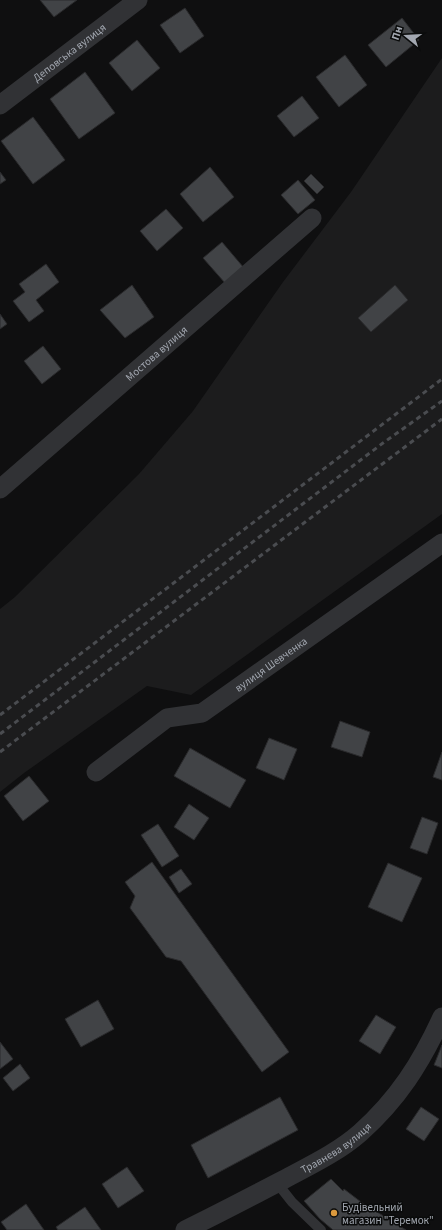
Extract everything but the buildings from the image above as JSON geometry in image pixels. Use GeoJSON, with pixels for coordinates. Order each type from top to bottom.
{"type":"FeatureCollection","features":[{"type":"Feature","properties":{"kind":"street","name":"Деповська вулиця"},"geometry":{"type":"LineString","coordinates":[[0,105],[138,0]]}},
{"type":"Feature","properties":{"kind":"street","name":"Мостова вулиця"},"geometry":{"type":"LineString","coordinates":[[0,489],[312,218]]}},
{"type":"Feature","properties":{"kind":"street","name":"вулиця Шевченка"},"geometry":{"type":"LineString","coordinates":[[96,772],[167,718],[202,713],[442,543]]}},
{"type":"Feature","properties":{"kind":"street","name":"Травнева вулиця"},"geometry":{"type":"LineString","coordinates":[[185,1230],[231,1208],[330,1156],[359,1133],[386,1107],[409,1078],[428,1047],[442,1017]]}},
{"type":"Feature","properties":{"kind":"lane"},"geometry":{"type":"LineString","coordinates":[[277,1183],[292,1202],[321,1230]]}},
{"type":"Feature","properties":{"kind":"shaded area"},"geometry":{"type":"Polygon","coordinates":[[[442,58],[442,514],[191,695],[147,686],[24,773],[0,792],[0,609],[15,597],[139,474],[193,411],[283,282],[351,192],[442,58]]]}},
{"type":"Feature","properties":{"kind":"railway"},"geometry":{"type":"LineString","coordinates":[[0,715],[442,379]]}},
{"type":"Feature","properties":{"kind":"railway"},"geometry":{"type":"LineString","coordinates":[[0,734],[383,443],[442,401]]}},
{"type":"Feature","properties":{"kind":"railway"},"geometry":{"type":"LineString","coordinates":[[0,752],[442,419]]}},
{"type":"Feature","properties":{"kind":"place","name":"Будівельний магазин \"Теремок\""},"geometry":{"type":"Point","coordinates":[334,1213]}}]}
